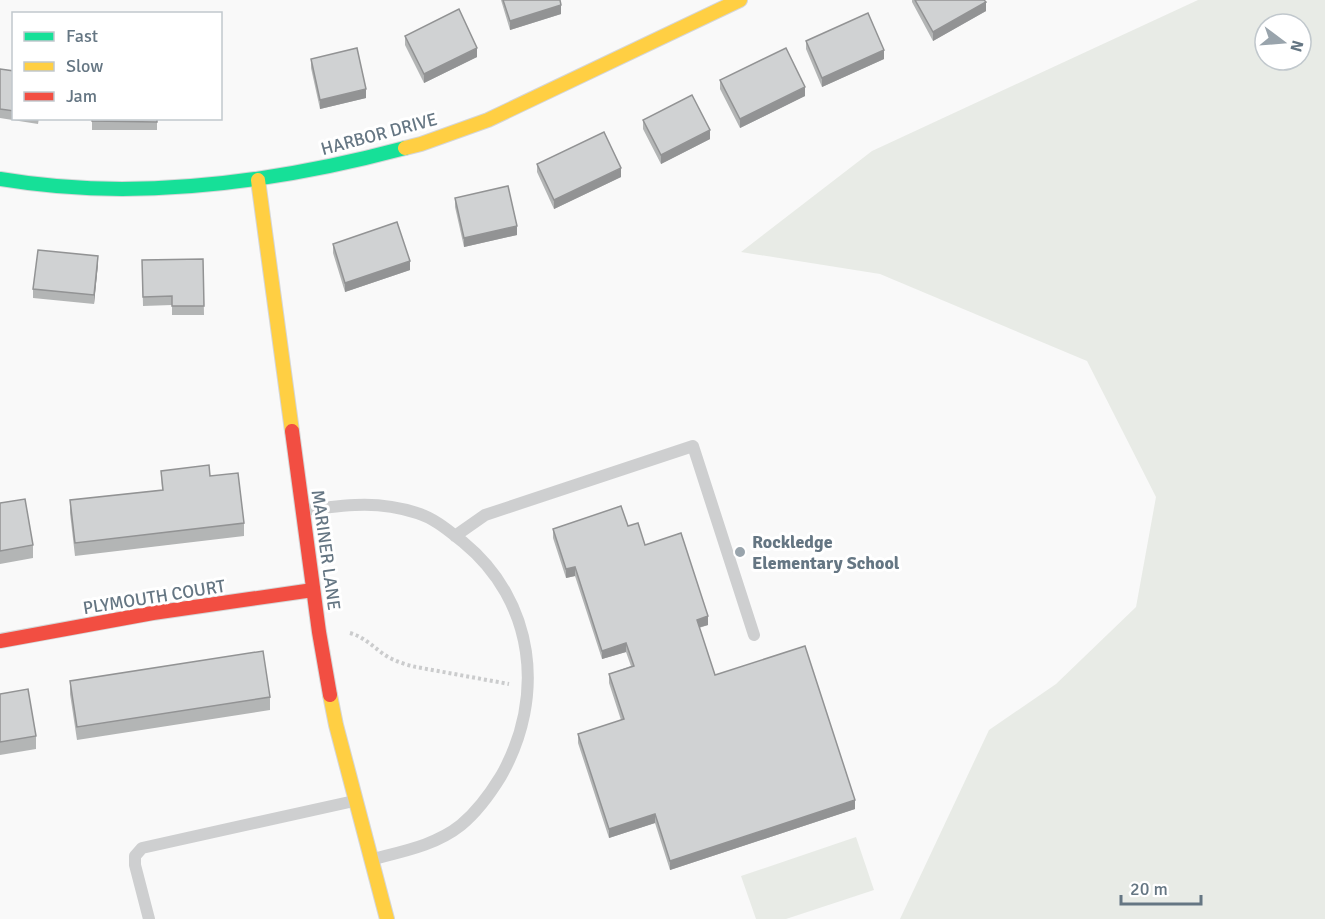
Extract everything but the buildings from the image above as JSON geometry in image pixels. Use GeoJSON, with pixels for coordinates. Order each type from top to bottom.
{"type":"FeatureCollection","features":[{"type":"Feature","properties":{"kind":"street","name":"HARBOR DRIVE"},"geometry":{"type":"LineString","coordinates":[[0,179],[80,188],[155,189],[258,180],[365,159],[421,144],[488,120],[740,0]]}},
{"type":"Feature","properties":{"kind":"street","name":"MARINER LANE"},"geometry":{"type":"LineString","coordinates":[[258,180],[319,632],[336,725],[387,919]]}},
{"type":"Feature","properties":{"kind":"street","name":"PLYMOUTH COURT"},"geometry":{"type":"LineString","coordinates":[[0,641],[153,613],[313,590]]}},
{"type":"Feature","properties":{"kind":"lane"},"geometry":{"type":"LineString","coordinates":[[455,536],[484,515],[693,446],[754,635]]}},
{"type":"Feature","properties":{"kind":"lane"},"geometry":{"type":"LineString","coordinates":[[302,510],[355,504],[389,505],[420,513],[435,521],[471,548],[496,578],[516,613],[526,651],[528,686],[522,728],[509,761],[492,791],[475,812],[450,833],[431,843],[372,859]]}},
{"type":"Feature","properties":{"kind":"lane"},"geometry":{"type":"LineString","coordinates":[[149,919],[135,865],[135,856],[142,848],[356,801]]}},
{"type":"Feature","properties":{"kind":"path"},"geometry":{"type":"LineString","coordinates":[[350,633],[364,639],[391,659],[405,664],[514,685]]}},
{"type":"Feature","properties":{"kind":"shaded area"},"geometry":{"type":"Polygon","coordinates":[[[1198,0],[1325,0],[1325,919],[900,919],[989,730],[1056,684],[1136,607],[1156,497],[1087,361],[880,274],[741,252],[872,151],[1198,0]]]}},
{"type":"Feature","properties":{"kind":"shaded area"},"geometry":{"type":"Polygon","coordinates":[[[856,837],[874,890],[786,919],[756,919],[741,876],[856,837]]]}},
{"type":"Feature","properties":{"kind":"traffic: fast"},"geometry":{"type":"LineString","coordinates":[[0,179],[51,186],[153,189],[255,179],[305,171],[405,148]]}},
{"type":"Feature","properties":{"kind":"traffic: slow"},"geometry":{"type":"LineString","coordinates":[[405,148],[488,120],[740,0]]}},
{"type":"Feature","properties":{"kind":"traffic: slow"},"geometry":{"type":"LineString","coordinates":[[258,180],[292,431]]}},
{"type":"Feature","properties":{"kind":"traffic: slow"},"geometry":{"type":"LineString","coordinates":[[330,695],[387,919]]}},
{"type":"Feature","properties":{"kind":"traffic: jam"},"geometry":{"type":"LineString","coordinates":[[292,431],[319,632],[330,695]]}},
{"type":"Feature","properties":{"kind":"traffic: jam"},"geometry":{"type":"LineString","coordinates":[[0,641],[153,613],[313,590]]}},
{"type":"Feature","properties":{"kind":"place","name":"Rockledge Elementary School"},"geometry":{"type":"Point","coordinates":[740,552]}}]}
